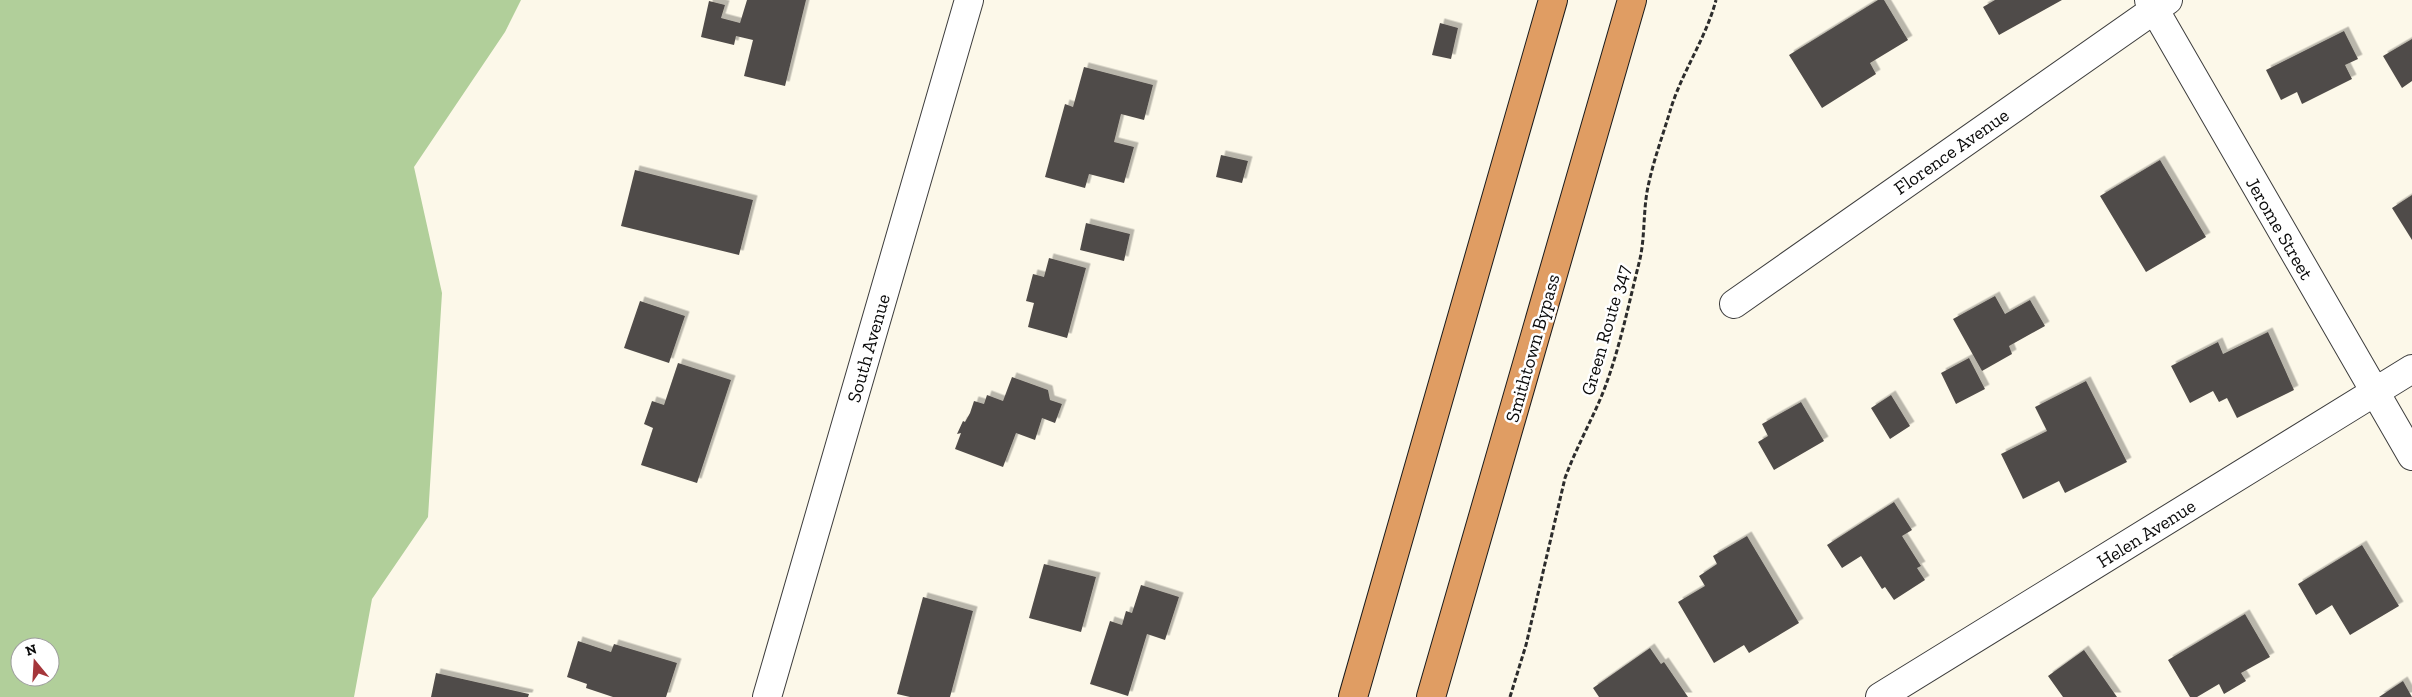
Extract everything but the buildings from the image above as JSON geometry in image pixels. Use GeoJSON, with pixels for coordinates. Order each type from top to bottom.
{"type":"FeatureCollection","features":[{"type":"Feature","properties":{"kind":"highway"},"geometry":{"type":"LineString","coordinates":[[1353,697],[1554,0]]}},
{"type":"Feature","properties":{"kind":"highway","name":"Smithtown Bypass"},"geometry":{"type":"LineString","coordinates":[[1431,697],[1632,0]]}},
{"type":"Feature","properties":{"kind":"street","name":"South Avenue"},"geometry":{"type":"LineString","coordinates":[[767,697],[969,0]]}},
{"type":"Feature","properties":{"kind":"street","name":"Florence Avenue"},"geometry":{"type":"LineString","coordinates":[[1734,304],[2157,3]]}},
{"type":"Feature","properties":{"kind":"street","name":"Jerome Street"},"geometry":{"type":"LineString","coordinates":[[2157,3],[2374,392],[2412,456]]}},
{"type":"Feature","properties":{"kind":"street","name":"Helen Avenue"},"geometry":{"type":"LineString","coordinates":[[1880,697],[2412,369]]}},
{"type":"Feature","properties":{"kind":"path","name":"Green Route 347"},"geometry":{"type":"LineString","coordinates":[[1510,697],[1528,637],[1565,478],[1575,451],[1599,401],[1609,372],[1644,240],[1647,191],[1672,106],[1682,77],[1704,34],[1716,0]]}},
{"type":"Feature","properties":{"kind":"green space"},"geometry":{"type":"Polygon","coordinates":[[[0,0],[521,0],[505,32],[414,167],[442,293],[428,517],[372,599],[354,697],[0,697],[0,0]]]}}]}
